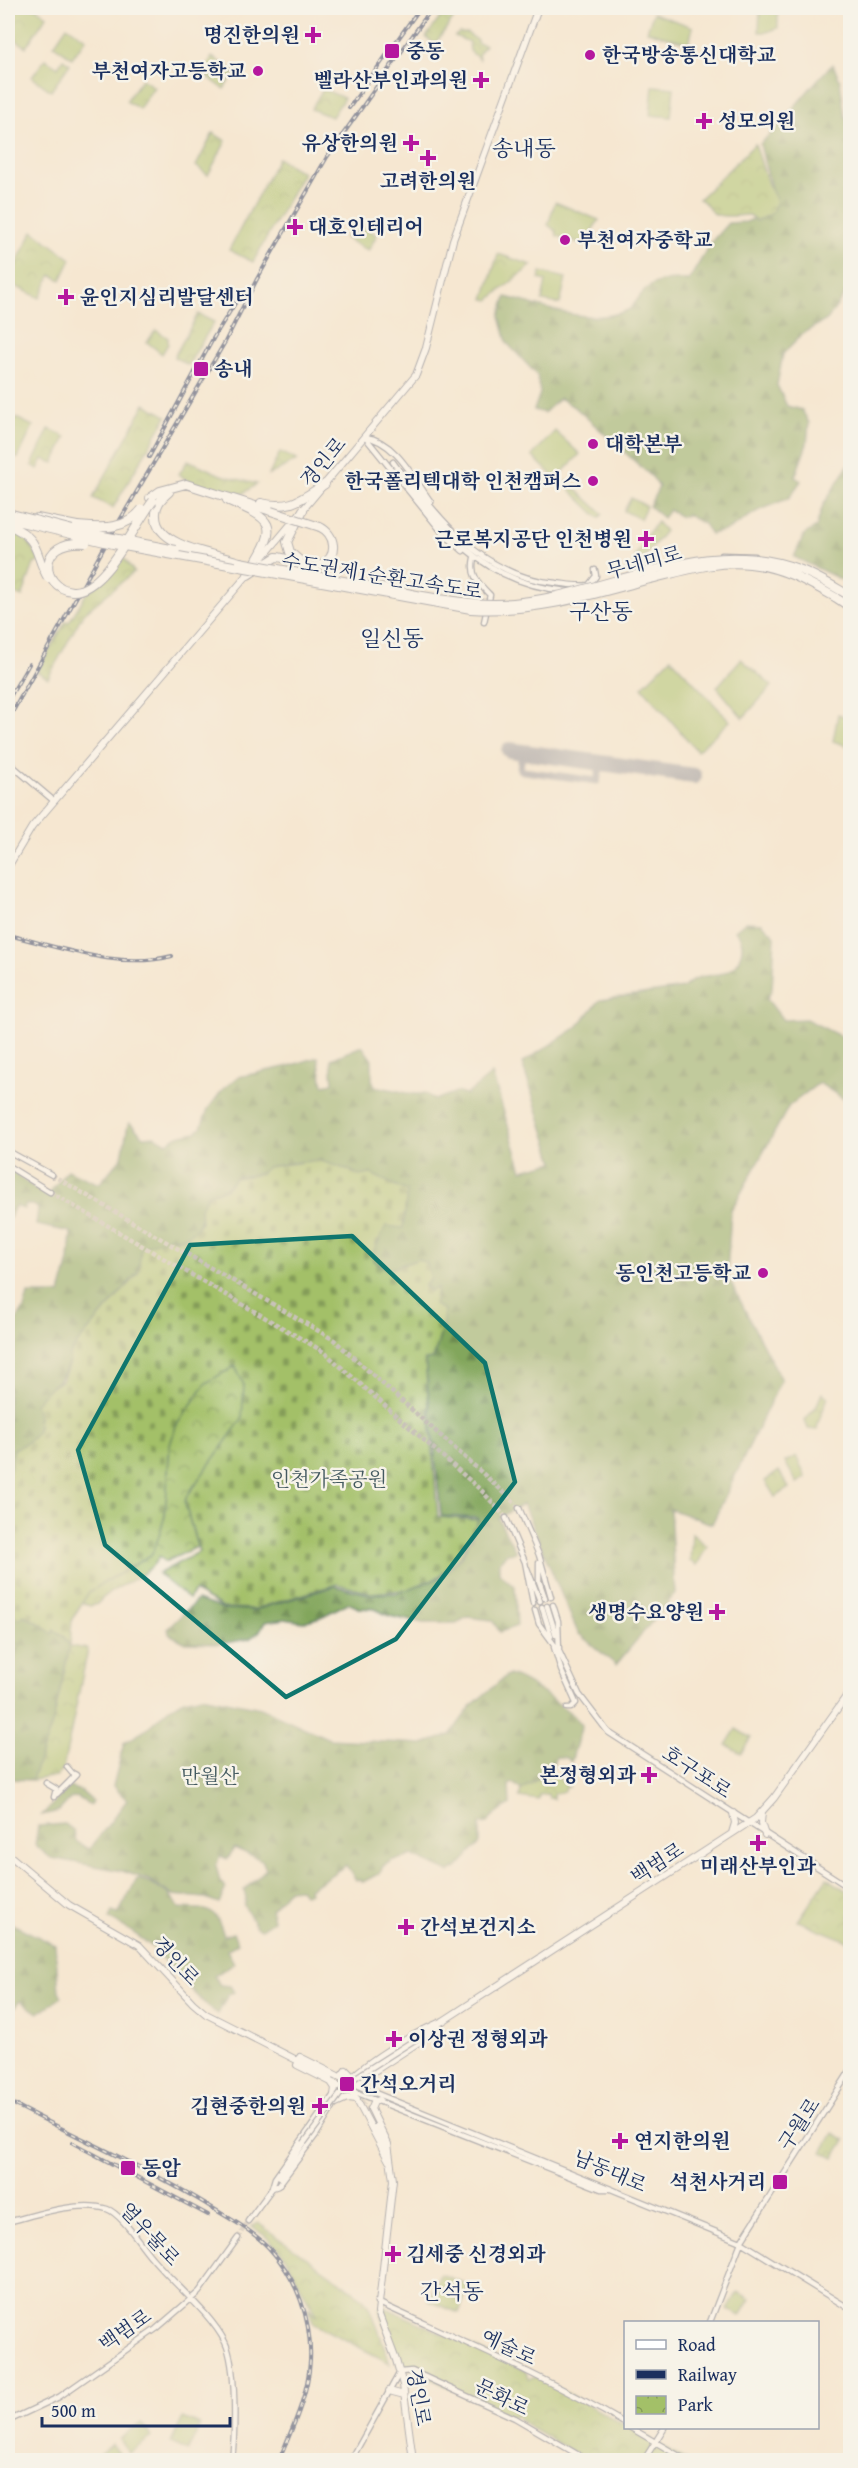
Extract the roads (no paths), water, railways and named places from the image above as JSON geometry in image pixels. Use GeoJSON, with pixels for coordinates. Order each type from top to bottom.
{"type":"FeatureCollection","features":[{"type":"Feature","properties":{"kind":"highway"},"geometry":{"type":"LineString","coordinates":[[18,516],[77,526],[112,528],[121,526],[134,518],[168,490],[190,488],[269,505],[285,505],[302,500],[325,484]]}},
{"type":"Feature","properties":{"kind":"highway"},"geometry":{"type":"LineString","coordinates":[[222,496],[319,528],[328,533],[333,543],[331,555],[324,563],[309,566],[276,557],[248,574]]}},
{"type":"Feature","properties":{"kind":"highway"},"geometry":{"type":"LineString","coordinates":[[222,496],[261,516],[269,528],[268,540],[248,574]]}},
{"type":"Feature","properties":{"kind":"highway"},"geometry":{"type":"LineString","coordinates":[[8,525],[31,540],[40,555],[45,575],[54,586],[67,592],[80,593],[92,588],[104,577],[154,501]]}},
{"type":"Feature","properties":{"kind":"highway"},"geometry":{"type":"LineString","coordinates":[[113,544],[74,542],[58,546],[48,565],[51,578],[61,588],[72,591],[83,589],[97,582],[154,501]]}},
{"type":"Feature","properties":{"kind":"highway"},"geometry":{"type":"LineString","coordinates":[[154,501],[156,521],[161,531],[170,540],[240,562]]}},
{"type":"Feature","properties":{"kind":"highway"},"geometry":{"type":"LineString","coordinates":[[303,510],[288,538],[288,549],[292,555],[310,563],[318,563],[326,558],[331,544],[327,534],[319,528]]}},
{"type":"Feature","properties":{"kind":"highway","name":"수도권제1순환고속도로"},"geometry":{"type":"LineString","coordinates":[[8,513],[77,531],[441,599],[496,604],[557,597],[690,562],[733,557],[768,561],[802,570],[849,596]]}},
{"type":"Feature","properties":{"kind":"highway","name":"수도권제1순환고속도로"},"geometry":{"type":"LineString","coordinates":[[8,519],[113,544],[471,609],[517,610],[557,604],[691,569],[732,563],[780,570],[809,582],[850,605]]}},
{"type":"Feature","properties":{"kind":"main road","name":"경인로"},"geometry":{"type":"LineString","coordinates":[[8,867],[31,828],[411,383],[421,362],[453,240],[538,8]]}},
{"type":"Feature","properties":{"kind":"main road"},"geometry":{"type":"LineString","coordinates":[[365,437],[377,439],[399,459],[437,510],[475,551]]}},
{"type":"Feature","properties":{"kind":"main road"},"geometry":{"type":"LineString","coordinates":[[365,437],[442,532],[472,557],[475,579],[489,595],[490,600],[484,622]]}},
{"type":"Feature","properties":{"kind":"main road"},"geometry":{"type":"LineString","coordinates":[[391,469],[391,462],[399,459]]}},
{"type":"Feature","properties":{"kind":"main road","name":"무네미로"},"geometry":{"type":"LineString","coordinates":[[849,596],[802,572],[770,560],[747,555],[721,555],[680,561],[589,585],[543,582],[505,569],[475,551],[452,531],[393,462],[445,531],[472,557],[507,575],[536,586],[584,592],[618,586],[681,567],[722,561],[756,563],[802,578],[850,605]]}},
{"type":"Feature","properties":{"kind":"main road"},"geometry":{"type":"LineString","coordinates":[[589,585],[596,576],[595,570]]}},
{"type":"Feature","properties":{"kind":"main road"},"geometry":{"type":"LineString","coordinates":[[8,762],[54,801]]}},
{"type":"Feature","properties":{"kind":"main road"},"geometry":{"type":"LineString","coordinates":[[8,1152],[52,1175]]}},
{"type":"Feature","properties":{"kind":"main road"},"geometry":{"type":"LineString","coordinates":[[8,1164],[27,1179],[50,1192]]}},
{"type":"Feature","properties":{"kind":"main road"},"geometry":{"type":"LineString","coordinates":[[506,1518],[525,1562],[545,1599],[539,1581],[539,1555],[519,1508]]}},
{"type":"Feature","properties":{"kind":"main road"},"geometry":{"type":"LineString","coordinates":[[525,1562],[533,1603]]}},
{"type":"Feature","properties":{"kind":"main road","name":"호구포로"},"geometry":{"type":"LineString","coordinates":[[556,1643],[558,1621],[547,1606],[556,1643],[579,1694],[608,1731],[850,1888]]}},
{"type":"Feature","properties":{"kind":"main road","name":"호구포로"},"geometry":{"type":"LineString","coordinates":[[535,1610],[539,1624],[556,1643]]}},
{"type":"Feature","properties":{"kind":"main road"},"geometry":{"type":"LineString","coordinates":[[556,1643],[561,1670],[576,1703],[571,1708],[567,1707]]}},
{"type":"Feature","properties":{"kind":"main road","name":"백범로"},"geometry":{"type":"LineString","coordinates":[[248,2221],[350,2081],[748,1823],[774,1798],[850,1691]]}},
{"type":"Feature","properties":{"kind":"main road"},"geometry":{"type":"LineString","coordinates":[[46,1784],[56,1789],[56,1796],[76,1775],[67,1767]]}},
{"type":"Feature","properties":{"kind":"main road"},"geometry":{"type":"LineString","coordinates":[[762,1811],[765,1835]]}},
{"type":"Feature","properties":{"kind":"main road"},"geometry":{"type":"LineString","coordinates":[[731,1834],[735,1823],[733,1814]]}},
{"type":"Feature","properties":{"kind":"main road","name":"경인로"},"geometry":{"type":"LineString","coordinates":[[8,1854],[69,1905],[139,1945],[206,2014],[334,2077]]}},
{"type":"Feature","properties":{"kind":"main road","name":"백범로"},"geometry":{"type":"LineString","coordinates":[[272,2188],[278,2186],[316,2136],[352,2078],[417,2033],[443,2021]]}},
{"type":"Feature","properties":{"kind":"main road","name":"백범로"},"geometry":{"type":"LineString","coordinates":[[352,2078],[363,2078],[422,2040],[443,2021]]}},
{"type":"Feature","properties":{"kind":"main road","name":"구월로"},"geometry":{"type":"LineString","coordinates":[[710,2321],[741,2242],[850,2071]]}},
{"type":"Feature","properties":{"kind":"main road"},"geometry":{"type":"LineString","coordinates":[[334,2077],[352,2078]]}},
{"type":"Feature","properties":{"kind":"main road"},"geometry":{"type":"LineString","coordinates":[[334,2077],[344,2088],[601,2189],[608,2189]]}},
{"type":"Feature","properties":{"kind":"main road"},"geometry":{"type":"LineString","coordinates":[[334,2077],[334,2095]]}},
{"type":"Feature","properties":{"kind":"main road","name":"남동대로"},"geometry":{"type":"LineString","coordinates":[[352,2078],[366,2090],[741,2242],[850,2309]]}},
{"type":"Feature","properties":{"kind":"main road"},"geometry":{"type":"LineString","coordinates":[[363,2078],[362,2084],[366,2090]]}},
{"type":"Feature","properties":{"kind":"main road","name":"경인로"},"geometry":{"type":"LineString","coordinates":[[344,2088],[367,2110],[390,2163],[392,2187],[377,2302],[378,2312],[400,2372],[413,2460]]}},
{"type":"Feature","properties":{"kind":"main road","name":"백범로"},"geometry":{"type":"LineString","coordinates":[[272,2188],[276,2178],[334,2095],[344,2088]]}},
{"type":"Feature","properties":{"kind":"main road"},"geometry":{"type":"LineString","coordinates":[[336,2103],[347,2098],[357,2099]]}},
{"type":"Feature","properties":{"kind":"main road"},"geometry":{"type":"LineString","coordinates":[[367,2110],[379,2100]]}},
{"type":"Feature","properties":{"kind":"main road","name":"열우물로"},"geometry":{"type":"LineString","coordinates":[[8,2222],[39,2214],[92,2206],[111,2210],[212,2323],[226,2343],[232,2384],[232,2460]]}},
{"type":"Feature","properties":{"kind":"main road","name":"백범로"},"geometry":{"type":"LineString","coordinates":[[8,2421],[59,2397],[156,2329],[204,2286],[238,2238]]}},
{"type":"Feature","properties":{"kind":"main road","name":"예술로"},"geometry":{"type":"LineString","coordinates":[[377,2302],[537,2376],[624,2423]]}},
{"type":"Feature","properties":{"kind":"main road","name":"문화로"},"geometry":{"type":"LineString","coordinates":[[400,2372],[412,2371],[512,2417],[587,2460]]}},
{"type":"Feature","properties":{"kind":"main road"},"geometry":{"type":"LineString","coordinates":[[351,2460],[400,2372]]}},
{"type":"Feature","properties":{"kind":"main road"},"geometry":{"type":"LineString","coordinates":[[389,2391],[404,2395]]}},
{"type":"Feature","properties":{"kind":"main road"},"geometry":{"type":"LineString","coordinates":[[634,2429],[686,2460]]}},
{"type":"Feature","properties":{"kind":"main road"},"geometry":{"type":"LineString","coordinates":[[644,2460],[663,2429]]}},
{"type":"Feature","properties":{"kind":"tunnel"},"geometry":{"type":"LineString","coordinates":[[52,1175],[334,1340],[519,1508]]}},
{"type":"Feature","properties":{"kind":"tunnel"},"geometry":{"type":"LineString","coordinates":[[50,1192],[324,1352],[483,1492],[506,1518]]}},
{"type":"Feature","properties":{"kind":"tunnel"},"geometry":{"type":"LineString","coordinates":[[330,2077],[347,2086]]}},
{"type":"Feature","properties":{"kind":"tunnel"},"geometry":{"type":"LineString","coordinates":[[355,2093],[367,2110]]}},
{"type":"Feature","properties":{"kind":"tunnel"},"geometry":{"type":"LineString","coordinates":[[238,2238],[248,2221]]}},
{"type":"Feature","properties":{"kind":"railway"},"geometry":{"type":"LineString","coordinates":[[349,108],[420,8]]}},
{"type":"Feature","properties":{"kind":"railway"},"geometry":{"type":"LineString","coordinates":[[8,720],[107,542],[225,342],[257,279],[327,157],[432,8]]}},
{"type":"Feature","properties":{"kind":"railway"},"geometry":{"type":"LineString","coordinates":[[149,457],[214,337],[242,292]]}},
{"type":"Feature","properties":{"kind":"railway"},"geometry":{"type":"LineString","coordinates":[[8,700],[29,664]]}},
{"type":"Feature","properties":{"kind":"railway"},"geometry":{"type":"LineString","coordinates":[[8,935],[111,959],[152,960],[172,956]]}},
{"type":"Feature","properties":{"kind":"railway"},"geometry":{"type":"LineString","coordinates":[[8,2101],[157,2176],[206,2204],[255,2235],[279,2260],[301,2300],[310,2346],[309,2374],[303,2400],[279,2460]]}},
{"type":"Feature","properties":{"kind":"railway"},"geometry":{"type":"LineString","coordinates":[[73,2143],[208,2215]]}},
{"type":"Feature","properties":{"kind":"place","name":"명진한의원"},"geometry":{"type":"Point","coordinates":[313,35]}},
{"type":"Feature","properties":{"kind":"place","name":"중동"},"geometry":{"type":"Point","coordinates":[392,51]}},
{"type":"Feature","properties":{"kind":"place","name":"한국방송통신대학교"},"geometry":{"type":"Point","coordinates":[590,55]}},
{"type":"Feature","properties":{"kind":"place","name":"부천여자고등학교"},"geometry":{"type":"Point","coordinates":[258,71]}},
{"type":"Feature","properties":{"kind":"place","name":"벨라산부인과의원"},"geometry":{"type":"Point","coordinates":[481,80]}},
{"type":"Feature","properties":{"kind":"place","name":"성모의원"},"geometry":{"type":"Point","coordinates":[704,121]}},
{"type":"Feature","properties":{"kind":"place","name":"유상한의원"},"geometry":{"type":"Point","coordinates":[411,143]}},
{"type":"Feature","properties":{"kind":"place","name":"고려한의원"},"geometry":{"type":"Point","coordinates":[428,158]}},
{"type":"Feature","properties":{"kind":"place","name":"대호인테리어"},"geometry":{"type":"Point","coordinates":[295,227]}},
{"type":"Feature","properties":{"kind":"place","name":"부천여자중학교"},"geometry":{"type":"Point","coordinates":[565,240]}},
{"type":"Feature","properties":{"kind":"place","name":"윤인지심리발달센터"},"geometry":{"type":"Point","coordinates":[66,297]}},
{"type":"Feature","properties":{"kind":"place","name":"송내"},"geometry":{"type":"Point","coordinates":[201,369]}},
{"type":"Feature","properties":{"kind":"place","name":"대학본부"},"geometry":{"type":"Point","coordinates":[593,444]}},
{"type":"Feature","properties":{"kind":"place","name":"한국폴리텍대학 인천캠퍼스"},"geometry":{"type":"Point","coordinates":[593,481]}},
{"type":"Feature","properties":{"kind":"place","name":"근로복지공단 인천병원"},"geometry":{"type":"Point","coordinates":[646,539]}},
{"type":"Feature","properties":{"kind":"place","name":"동인천고등학교"},"geometry":{"type":"Point","coordinates":[763,1273]}},
{"type":"Feature","properties":{"kind":"place","name":"생명수요양원"},"geometry":{"type":"Point","coordinates":[717,1612]}},
{"type":"Feature","properties":{"kind":"place","name":"본정형외과"},"geometry":{"type":"Point","coordinates":[649,1775]}},
{"type":"Feature","properties":{"kind":"place","name":"미래산부인과"},"geometry":{"type":"Point","coordinates":[758,1843]}},
{"type":"Feature","properties":{"kind":"place","name":"간석보건지소"},"geometry":{"type":"Point","coordinates":[406,1927]}},
{"type":"Feature","properties":{"kind":"place","name":"이상권 정형외과"},"geometry":{"type":"Point","coordinates":[394,2039]}},
{"type":"Feature","properties":{"kind":"place","name":"간석오거리"},"geometry":{"type":"Point","coordinates":[347,2084]}},
{"type":"Feature","properties":{"kind":"place","name":"김현중한의원"},"geometry":{"type":"Point","coordinates":[320,2106]}},
{"type":"Feature","properties":{"kind":"place","name":"연지한의원"},"geometry":{"type":"Point","coordinates":[620,2141]}},
{"type":"Feature","properties":{"kind":"place","name":"동암"},"geometry":{"type":"Point","coordinates":[128,2168]}},
{"type":"Feature","properties":{"kind":"place","name":"석천사거리"},"geometry":{"type":"Point","coordinates":[780,2182]}},
{"type":"Feature","properties":{"kind":"place","name":"김세중 신경외과"},"geometry":{"type":"Point","coordinates":[393,2254]}},
{"type":"Feature","properties":{"kind":"district","name":"송내동"},"geometry":{"type":"Point","coordinates":[524,148]}},
{"type":"Feature","properties":{"kind":"district","name":"구산동"},"geometry":{"type":"Point","coordinates":[601,611]}},
{"type":"Feature","properties":{"kind":"district","name":"일신동"},"geometry":{"type":"Point","coordinates":[392,638]}},
{"type":"Feature","properties":{"kind":"district","name":"간석동"},"geometry":{"type":"Point","coordinates":[452,2291]}},
{"type":"Feature","properties":{"kind":"park label","name":"인천가족공원"},"geometry":{"type":"Point","coordinates":[329,1479]}},
{"type":"Feature","properties":{"kind":"park label","name":"만월산"},"geometry":{"type":"Point","coordinates":[210,1776]}}]}
